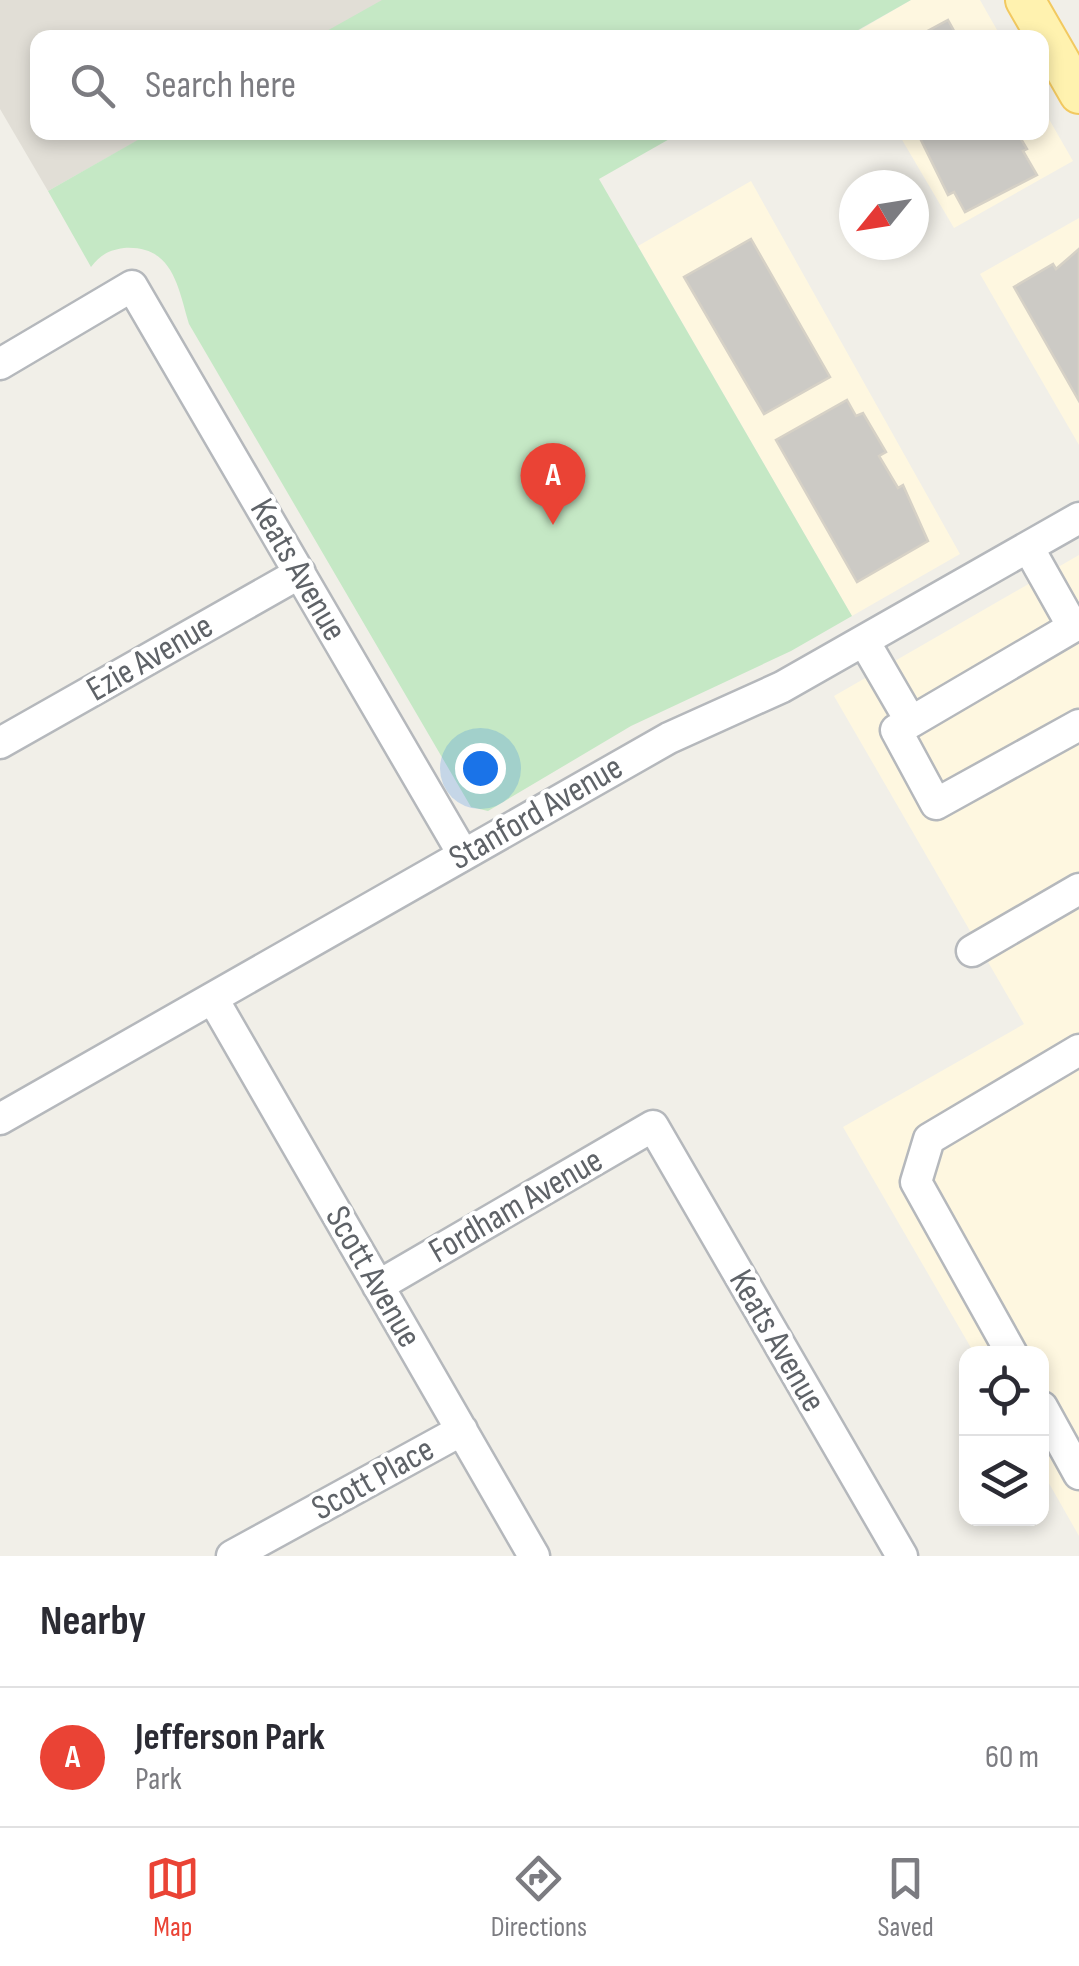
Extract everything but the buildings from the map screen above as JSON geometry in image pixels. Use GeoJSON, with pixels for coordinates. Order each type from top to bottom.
{"type":"FeatureCollection","features":[{"type":"Feature","properties":{"kind":"main road"},"geometry":{"type":"LineString","coordinates":[[1025,0],[1042,30]]}},
{"type":"Feature","properties":{"kind":"main road"},"geometry":{"type":"LineString","coordinates":[[1049,42],[1079,94]]}},
{"type":"Feature","properties":{"kind":"street","name":"Keats Avenue"},"geometry":{"type":"LineString","coordinates":[[0,364],[132,286],[463,854]]}},
{"type":"Feature","properties":{"kind":"street","name":"Stanford Avenue"},"geometry":{"type":"LineString","coordinates":[[0,1120],[669,738],[782,687],[1079,518]]}},
{"type":"Feature","properties":{"kind":"street"},"geometry":{"type":"LineString","coordinates":[[1028,547],[1076,632],[896,730],[936,804],[1079,725]]}},
{"type":"Feature","properties":{"kind":"street","name":"Ezie Avenue"},"geometry":{"type":"LineString","coordinates":[[0,743],[300,572]]}},
{"type":"Feature","properties":{"kind":"street"},"geometry":{"type":"LineString","coordinates":[[864,641],[911,722]]}},
{"type":"Feature","properties":{"kind":"street"},"geometry":{"type":"LineString","coordinates":[[972,951],[1079,889]]}},
{"type":"Feature","properties":{"kind":"street","name":"Scott Avenue"},"geometry":{"type":"LineString","coordinates":[[213,999],[534,1556]]}},
{"type":"Feature","properties":{"kind":"street"},"geometry":{"type":"LineString","coordinates":[[1008,1346],[916,1182],[928,1140],[1079,1050]]}},
{"type":"Feature","properties":{"kind":"street","name":"Keats Avenue"},"geometry":{"type":"LineString","coordinates":[[653,1126],[902,1556]]}},
{"type":"Feature","properties":{"kind":"street","name":"Fordham Avenue"},"geometry":{"type":"LineString","coordinates":[[378,1286],[653,1126]]}},
{"type":"Feature","properties":{"kind":"street"},"geometry":{"type":"LineString","coordinates":[[1049,1420],[1079,1474]]}},
{"type":"Feature","properties":{"kind":"street","name":"Scott Place"},"geometry":{"type":"LineString","coordinates":[[232,1556],[462,1430]]}},
{"type":"Feature","properties":{"kind":"shaded area"},"geometry":{"type":"Polygon","coordinates":[[[0,0],[385,0],[331,30],[30,30],[30,140],[139,140],[48,191],[0,109],[0,0]]]}},
{"type":"Feature","properties":{"kind":"shaded area"},"geometry":{"type":"Polygon","coordinates":[[[911,0],[980,0],[997,30],[860,30],[911,0]]]}},
{"type":"Feature","properties":{"kind":"shaded area"},"geometry":{"type":"Polygon","coordinates":[[[1049,119],[1073,161],[954,228],[929,186],[929,170],[920,170],[902,140],[1049,140],[1049,119]]]}},
{"type":"Feature","properties":{"kind":"shaded area"},"geometry":{"type":"Polygon","coordinates":[[[751,181],[960,554],[852,616],[638,246],[751,181]]]}},
{"type":"Feature","properties":{"kind":"shaded area"},"geometry":{"type":"Polygon","coordinates":[[[1079,218],[1079,445],[980,274],[1079,218]]]}},
{"type":"Feature","properties":{"kind":"shaded area"},"geometry":{"type":"Polygon","coordinates":[[[1079,555],[1079,1536],[1049,1483],[1049,1346],[970,1346],[843,1127],[1024,1024],[834,696],[1079,555]]]}},
{"type":"Feature","properties":{"kind":"green space"},"geometry":{"type":"Polygon","coordinates":[[[382,0],[911,0],[858,30],[328,30],[382,0]]]}},
{"type":"Feature","properties":{"kind":"green space"},"geometry":{"type":"Polygon","coordinates":[[[138,140],[668,140],[599,179],[852,616],[791,651],[631,726],[488,811],[471,807],[189,324],[171,271],[153,253],[124,248],[105,254],[91,267],[48,191],[138,140]]]}},
{"type":"Feature","properties":{"kind":"place","name":"Jefferson Park"},"geometry":{"type":"Point","coordinates":[553,525]}}]}
